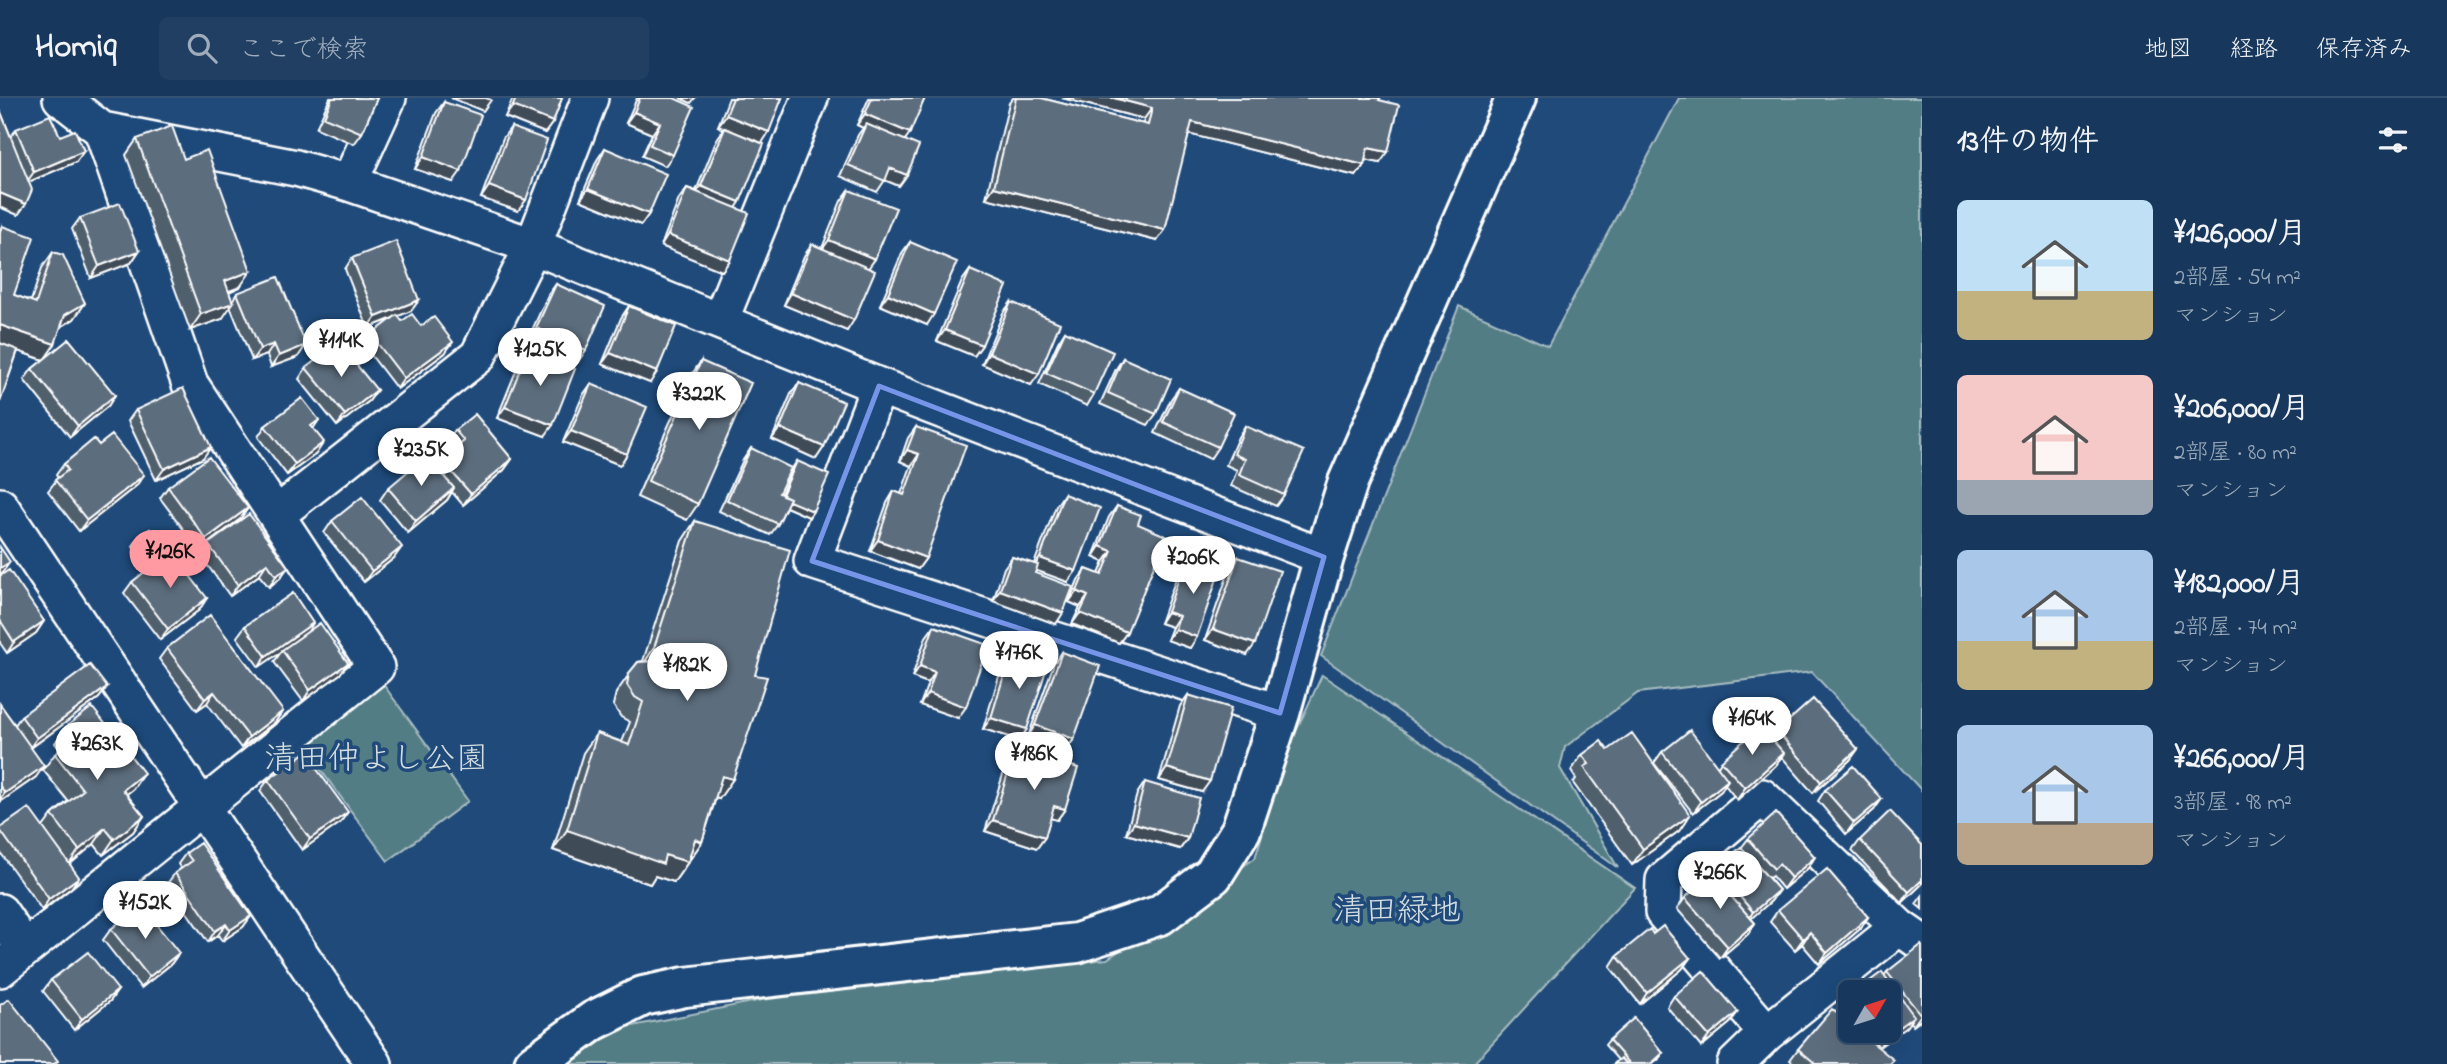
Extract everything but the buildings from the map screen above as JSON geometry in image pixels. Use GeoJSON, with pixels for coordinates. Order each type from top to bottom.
{"type":"FeatureCollection","features":[{"type":"Feature","properties":{"kind":"street"},"geometry":{"type":"LineString","coordinates":[[61,98],[102,130],[296,168],[349,183],[534,246],[879,386],[1324,557]]}},
{"type":"Feature","properties":{"kind":"street"},"geometry":{"type":"LineString","coordinates":[[349,183],[388,98]]}},
{"type":"Feature","properties":{"kind":"street"},"geometry":{"type":"LineString","coordinates":[[275,515],[478,356],[534,246],[590,98]]}},
{"type":"Feature","properties":{"kind":"street"},"geometry":{"type":"LineString","coordinates":[[720,321],[810,98]]}},
{"type":"Feature","properties":{"kind":"street"},"geometry":{"type":"LineString","coordinates":[[534,1064],[593,1021],[643,996],[685,987],[1077,943],[1160,915],[1213,875],[1241,830],[1280,713],[1348,482],[1516,98]]}},
{"type":"Feature","properties":{"kind":"street"},"geometry":{"type":"LineString","coordinates":[[0,912],[13,959],[376,667],[190,384],[102,130]]}},
{"type":"Feature","properties":{"kind":"street"},"geometry":{"type":"LineString","coordinates":[[879,386],[812,561],[1280,713]]}},
{"type":"Feature","properties":{"kind":"street"},"geometry":{"type":"LineString","coordinates":[[0,506],[374,1064]]}},
{"type":"Feature","properties":{"kind":"street"},"geometry":{"type":"LineString","coordinates":[[1735,1064],[1767,1032],[1910,935],[1762,797],[1664,880],[1663,912],[1767,1032]]}},
{"type":"Feature","properties":{"kind":"highlighted area"},"geometry":{"type":"Polygon","coordinates":[[[879,386],[1324,557],[1280,713],[812,561],[879,386]]]}},
{"type":"Feature","properties":{"kind":"green space"},"geometry":{"type":"Polygon","coordinates":[[[1679,98],[1922,98],[1922,791],[1812,672],[1638,693],[1565,747],[1560,768],[1618,868],[1321,656],[1459,306],[1548,346],[1679,98]]]}},
{"type":"Feature","properties":{"kind":"green space","name":"清田緑地"},"geometry":{"type":"Polygon","coordinates":[[[1322,675],[1635,888],[1473,1064],[569,1064],[608,1031],[826,987],[1107,959],[1255,858],[1288,749],[1322,675]]]}},
{"type":"Feature","properties":{"kind":"green space","name":"清田仲よし公園"},"geometry":{"type":"Polygon","coordinates":[[[383,684],[468,801],[388,861],[303,746],[383,684]]]}}]}
